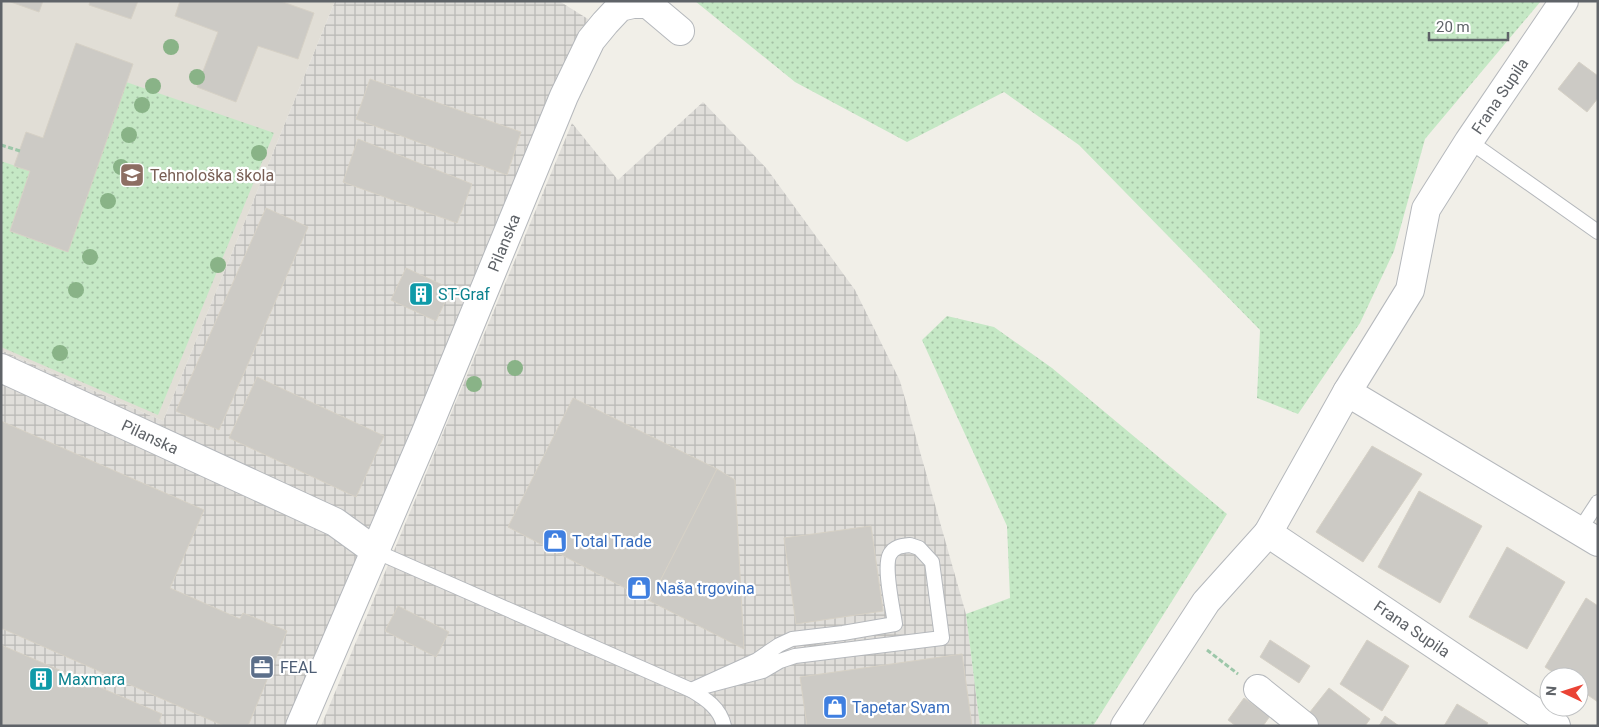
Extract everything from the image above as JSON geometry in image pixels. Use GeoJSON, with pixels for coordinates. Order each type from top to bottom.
{"type":"FeatureCollection","features":[{"type":"Feature","properties":{"kind":"street","name":"Frana Supila"},"geometry":{"type":"LineString","coordinates":[[1125,726],[1206,602],[1268,533],[1347,392],[1410,290],[1426,209],[1469,141],[1564,1]]}},
{"type":"Feature","properties":{"kind":"street","name":"Pilanska"},"geometry":{"type":"LineString","coordinates":[[300,726],[375,552],[564,96],[591,40],[620,7],[632,4],[648,4],[680,31]]}},
{"type":"Feature","properties":{"kind":"street","name":"Pilanska"},"geometry":{"type":"LineString","coordinates":[[1,368],[335,522],[375,552]]}},
{"type":"Feature","properties":{"kind":"street"},"geometry":{"type":"LineString","coordinates":[[1347,392],[1588,536]]}},
{"type":"Feature","properties":{"kind":"street","name":"Frana Supila"},"geometry":{"type":"LineString","coordinates":[[1268,533],[1556,726]]}},
{"type":"Feature","properties":{"kind":"street"},"geometry":{"type":"LineString","coordinates":[[1258,689],[1304,726]]}},
{"type":"Feature","properties":{"kind":"lane","name":"Frana Supila"},"geometry":{"type":"LineString","coordinates":[[1469,141],[1598,232]]}},
{"type":"Feature","properties":{"kind":"lane"},"geometry":{"type":"LineString","coordinates":[[1588,536],[1598,502]]}},
{"type":"Feature","properties":{"kind":"lane"},"geometry":{"type":"LineString","coordinates":[[910,545],[919,548],[932,562],[942,638],[795,656],[780,661],[763,671],[691,690],[757,660],[779,645],[792,639],[895,624],[887,572],[890,555],[898,546],[910,545]]}},
{"type":"Feature","properties":{"kind":"lane"},"geometry":{"type":"LineString","coordinates":[[375,552],[691,690],[710,702],[722,715],[724,726]]}},
{"type":"Feature","properties":{"kind":"path"},"geometry":{"type":"LineString","coordinates":[[1,145],[20,151]]}},
{"type":"Feature","properties":{"kind":"path"},"geometry":{"type":"LineString","coordinates":[[1185,633],[1258,689]]}},
{"type":"Feature","properties":{"kind":"shaded area","name":"Tehnološka škola"},"geometry":{"type":"Polygon","coordinates":[[[1,1],[335,1],[163,421],[1,350],[1,1]]]}},
{"type":"Feature","properties":{"kind":"shaded area"},"geometry":{"type":"Polygon","coordinates":[[[335,1],[559,1],[588,19],[410,452],[291,726],[1,726],[1,350],[163,421],[335,1]]]}},
{"type":"Feature","properties":{"kind":"shaded area"},"geometry":{"type":"Polygon","coordinates":[[[703,102],[767,169],[855,290],[900,381],[966,614],[980,726],[321,726],[572,123],[618,180],[703,102]]]}},
{"type":"Feature","properties":{"kind":"green space"},"geometry":{"type":"Polygon","coordinates":[[[695,1],[1541,1],[1425,139],[1394,251],[1360,323],[1298,414],[1257,398],[1260,330],[1079,145],[1004,92],[907,142],[795,82],[695,1]]]}},
{"type":"Feature","properties":{"kind":"green space"},"geometry":{"type":"Polygon","coordinates":[[[126,82],[274,133],[158,415],[1,347],[1,161],[30,171],[10,231],[67,252],[126,82]]]}},
{"type":"Feature","properties":{"kind":"green space"},"geometry":{"type":"Polygon","coordinates":[[[947,316],[994,327],[1052,368],[1227,514],[1093,726],[980,726],[966,614],[1010,598],[1007,526],[922,340],[947,316]]]}},
{"type":"Feature","properties":{"kind":"building"},"geometry":{"type":"Polygon","coordinates":[[[8,1],[43,1],[39,12],[8,1]]]}},
{"type":"Feature","properties":{"kind":"building"},"geometry":{"type":"Polygon","coordinates":[[[90,1],[138,1],[131,19],[89,5],[90,1]]]}},
{"type":"Feature","properties":{"kind":"building"},"geometry":{"type":"Polygon","coordinates":[[[180,1],[280,1],[314,13],[298,59],[258,46],[236,102],[197,87],[218,32],[175,16],[180,1]]]}},
{"type":"Feature","properties":{"kind":"building"},"geometry":{"type":"Polygon","coordinates":[[[76,43],[133,64],[68,252],[10,231],[30,171],[14,166],[26,132],[43,138],[76,43]]]}},
{"type":"Feature","properties":{"kind":"building"},"geometry":{"type":"Polygon","coordinates":[[[1579,62],[1598,76],[1598,98],[1587,112],[1558,89],[1579,62]]]}},
{"type":"Feature","properties":{"kind":"building"},"geometry":{"type":"Polygon","coordinates":[[[370,79],[521,132],[507,175],[356,119],[370,79]]]}},
{"type":"Feature","properties":{"kind":"building"},"geometry":{"type":"Polygon","coordinates":[[[358,139],[472,184],[457,223],[343,182],[358,139]]]}},
{"type":"Feature","properties":{"kind":"building"},"geometry":{"type":"Polygon","coordinates":[[[266,208],[308,227],[219,430],[176,411],[266,208]]]}},
{"type":"Feature","properties":{"kind":"building","name":"ST-Graf"},"geometry":{"type":"Polygon","coordinates":[[[406,268],[451,289],[436,321],[391,300],[406,268]]]}},
{"type":"Feature","properties":{"kind":"building"},"geometry":{"type":"Polygon","coordinates":[[[257,377],[384,436],[356,497],[229,438],[257,377]]]}},
{"type":"Feature","properties":{"kind":"building"},"geometry":{"type":"Polygon","coordinates":[[[573,398],[717,469],[650,601],[508,527],[573,398]]]}},
{"type":"Feature","properties":{"kind":"building"},"geometry":{"type":"Polygon","coordinates":[[[1,421],[204,510],[170,588],[240,619],[243,613],[287,631],[248,726],[224,726],[1,628],[1,421]]]}},
{"type":"Feature","properties":{"kind":"building"},"geometry":{"type":"Polygon","coordinates":[[[1372,446],[1422,474],[1363,562],[1316,532],[1372,446]]]}},
{"type":"Feature","properties":{"kind":"building"},"geometry":{"type":"Polygon","coordinates":[[[717,469],[735,480],[744,649],[650,601],[717,469]]]}},
{"type":"Feature","properties":{"kind":"building"},"geometry":{"type":"Polygon","coordinates":[[[1419,491],[1482,526],[1440,603],[1378,567],[1419,491]]]}},
{"type":"Feature","properties":{"kind":"building"},"geometry":{"type":"Polygon","coordinates":[[[871,526],[883,611],[796,624],[784,538],[871,526]]]}},
{"type":"Feature","properties":{"kind":"building"},"geometry":{"type":"Polygon","coordinates":[[[1507,547],[1565,582],[1527,649],[1469,617],[1507,547]]]}},
{"type":"Feature","properties":{"kind":"building"},"geometry":{"type":"Polygon","coordinates":[[[1586,598],[1598,606],[1598,702],[1589,696],[1589,667],[1545,667],[1586,598]]]}},
{"type":"Feature","properties":{"kind":"building"},"geometry":{"type":"Polygon","coordinates":[[[398,606],[449,632],[436,657],[385,631],[398,606]]]}},
{"type":"Feature","properties":{"kind":"building"},"geometry":{"type":"Polygon","coordinates":[[[1270,640],[1310,666],[1299,683],[1260,657],[1270,640]]]}},
{"type":"Feature","properties":{"kind":"building"},"geometry":{"type":"Polygon","coordinates":[[[1367,640],[1409,666],[1382,711],[1340,684],[1367,640]]]}},
{"type":"Feature","properties":{"kind":"building","name":"Maxmara"},"geometry":{"type":"Polygon","coordinates":[[[1,645],[162,714],[159,721],[163,726],[1,726],[1,645]]]}},
{"type":"Feature","properties":{"kind":"building"},"geometry":{"type":"Polygon","coordinates":[[[962,654],[972,726],[807,726],[800,677],[962,654]]]}},
{"type":"Feature","properties":{"kind":"building"},"geometry":{"type":"Polygon","coordinates":[[[1329,688],[1370,719],[1365,726],[1318,726],[1306,717],[1329,688]]]}},
{"type":"Feature","properties":{"kind":"building"},"geometry":{"type":"Polygon","coordinates":[[[1244,698],[1270,716],[1263,726],[1236,726],[1228,720],[1244,698]]]}},
{"type":"Feature","properties":{"kind":"building"},"geometry":{"type":"Polygon","coordinates":[[[1457,704],[1488,723],[1486,726],[1444,726],[1457,704]]]}},
{"type":"Feature","properties":{"kind":"building"},"geometry":{"type":"Polygon","coordinates":[[[1385,716],[1399,726],[1379,726],[1385,716]]]}},
{"type":"Feature","properties":{"kind":"place","name":"Tehnološka škola"},"geometry":{"type":"Point","coordinates":[132,175]}},
{"type":"Feature","properties":{"kind":"place","name":"ST-Graf"},"geometry":{"type":"Point","coordinates":[421,294]}},
{"type":"Feature","properties":{"kind":"place","name":"Total Trade"},"geometry":{"type":"Point","coordinates":[555,541]}},
{"type":"Feature","properties":{"kind":"place","name":"Naša trgovina"},"geometry":{"type":"Point","coordinates":[639,588]}},
{"type":"Feature","properties":{"kind":"place","name":"FEAL"},"geometry":{"type":"Point","coordinates":[262,667]}},
{"type":"Feature","properties":{"kind":"place","name":"Maxmara"},"geometry":{"type":"Point","coordinates":[41,679]}},
{"type":"Feature","properties":{"kind":"place","name":"Tapetar Svam"},"geometry":{"type":"Point","coordinates":[835,707]}}]}
